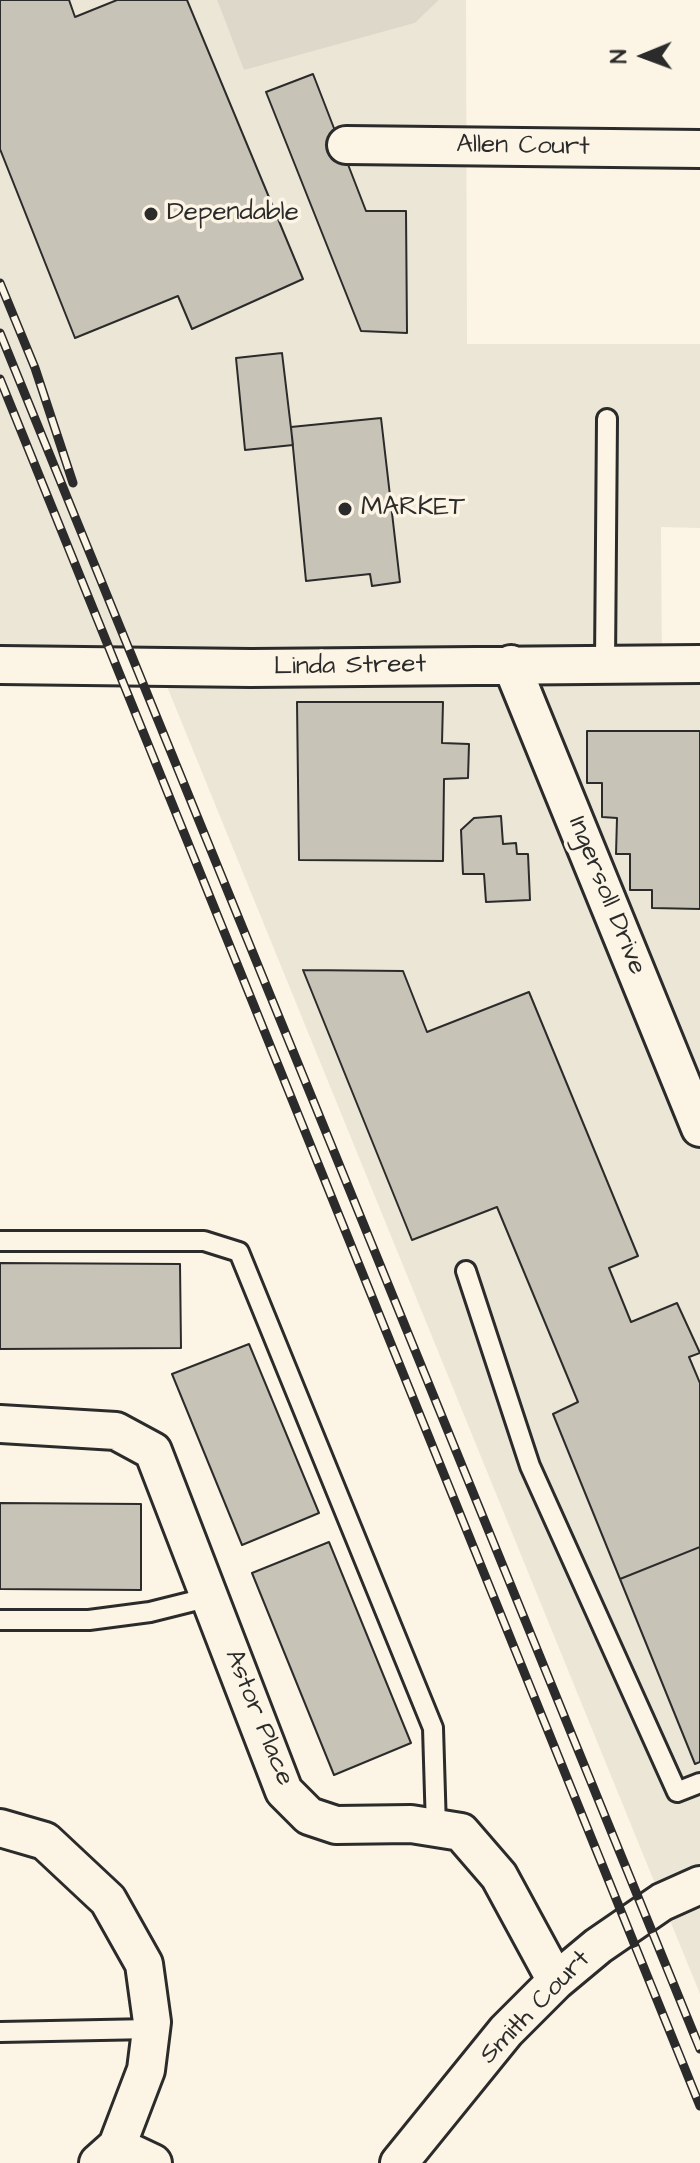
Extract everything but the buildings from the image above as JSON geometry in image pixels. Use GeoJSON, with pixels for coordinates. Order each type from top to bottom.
{"type":"FeatureCollection","features":[{"type":"Feature","properties":{"kind":"street","name":"Allen Court"},"geometry":{"type":"LineString","coordinates":[[346,145],[700,149]]}},
{"type":"Feature","properties":{"kind":"street","name":"Ingersoll Drive"},"geometry":{"type":"LineString","coordinates":[[511,664],[700,1128]]}},
{"type":"Feature","properties":{"kind":"street","name":"Linda Street"},"geometry":{"type":"LineString","coordinates":[[0,665],[251,668],[700,664]]}},
{"type":"Feature","properties":{"kind":"street","name":"Astor Place"},"geometry":{"type":"LineString","coordinates":[[0,1424],[116,1431],[153,1451],[284,1791],[309,1816],[336,1825],[411,1824],[461,1832],[499,1876],[556,1981]]}},
{"type":"Feature","properties":{"kind":"street"},"geometry":{"type":"LineString","coordinates":[[0,1828],[45,1841],[108,1900],[144,1964],[151,2029],[146,2070],[107,2155],[153,2163]]}},
{"type":"Feature","properties":{"kind":"street","name":"Smith Court"},"geometry":{"type":"LineString","coordinates":[[399,2163],[506,2031],[556,1981],[598,1946],[649,1911],[700,1885]]}},
{"type":"Feature","properties":{"kind":"lane"},"geometry":{"type":"LineString","coordinates":[[605,663],[607,419]]}},
{"type":"Feature","properties":{"kind":"lane"},"geometry":{"type":"LineString","coordinates":[[0,1241],[204,1241],[239,1252],[433,1728],[436,1828]]}},
{"type":"Feature","properties":{"kind":"lane"},"geometry":{"type":"LineString","coordinates":[[466,1271],[530,1466],[677,1792],[700,1783]]}},
{"type":"Feature","properties":{"kind":"lane"},"geometry":{"type":"LineString","coordinates":[[0,1620],[89,1620],[150,1612],[210,1597]]}},
{"type":"Feature","properties":{"kind":"lane"},"geometry":{"type":"LineString","coordinates":[[0,2032],[151,2029]]}},
{"type":"Feature","properties":{"kind":"shaded area"},"geometry":{"type":"Polygon","coordinates":[[[0,0],[217,0],[244,69],[415,23],[439,0],[466,0],[467,344],[700,344],[700,528],[661,527],[662,673],[700,673],[700,1994],[153,652],[0,652],[0,0]]]}},
{"type":"Feature","properties":{"kind":"shaded area"},"geometry":{"type":"Polygon","coordinates":[[[217,0],[439,0],[415,23],[244,70],[217,0]]]}},
{"type":"Feature","properties":{"kind":"railway"},"geometry":{"type":"LineString","coordinates":[[0,283],[35,368],[73,483]]}},
{"type":"Feature","properties":{"kind":"railway"},"geometry":{"type":"LineString","coordinates":[[0,333],[700,2049]]}},
{"type":"Feature","properties":{"kind":"railway"},"geometry":{"type":"LineString","coordinates":[[0,379],[700,2106]]}},
{"type":"Feature","properties":{"kind":"place","name":"Dependable"},"geometry":{"type":"Point","coordinates":[151,214]}},
{"type":"Feature","properties":{"kind":"place","name":"MARKET"},"geometry":{"type":"Point","coordinates":[345,509]}}]}
